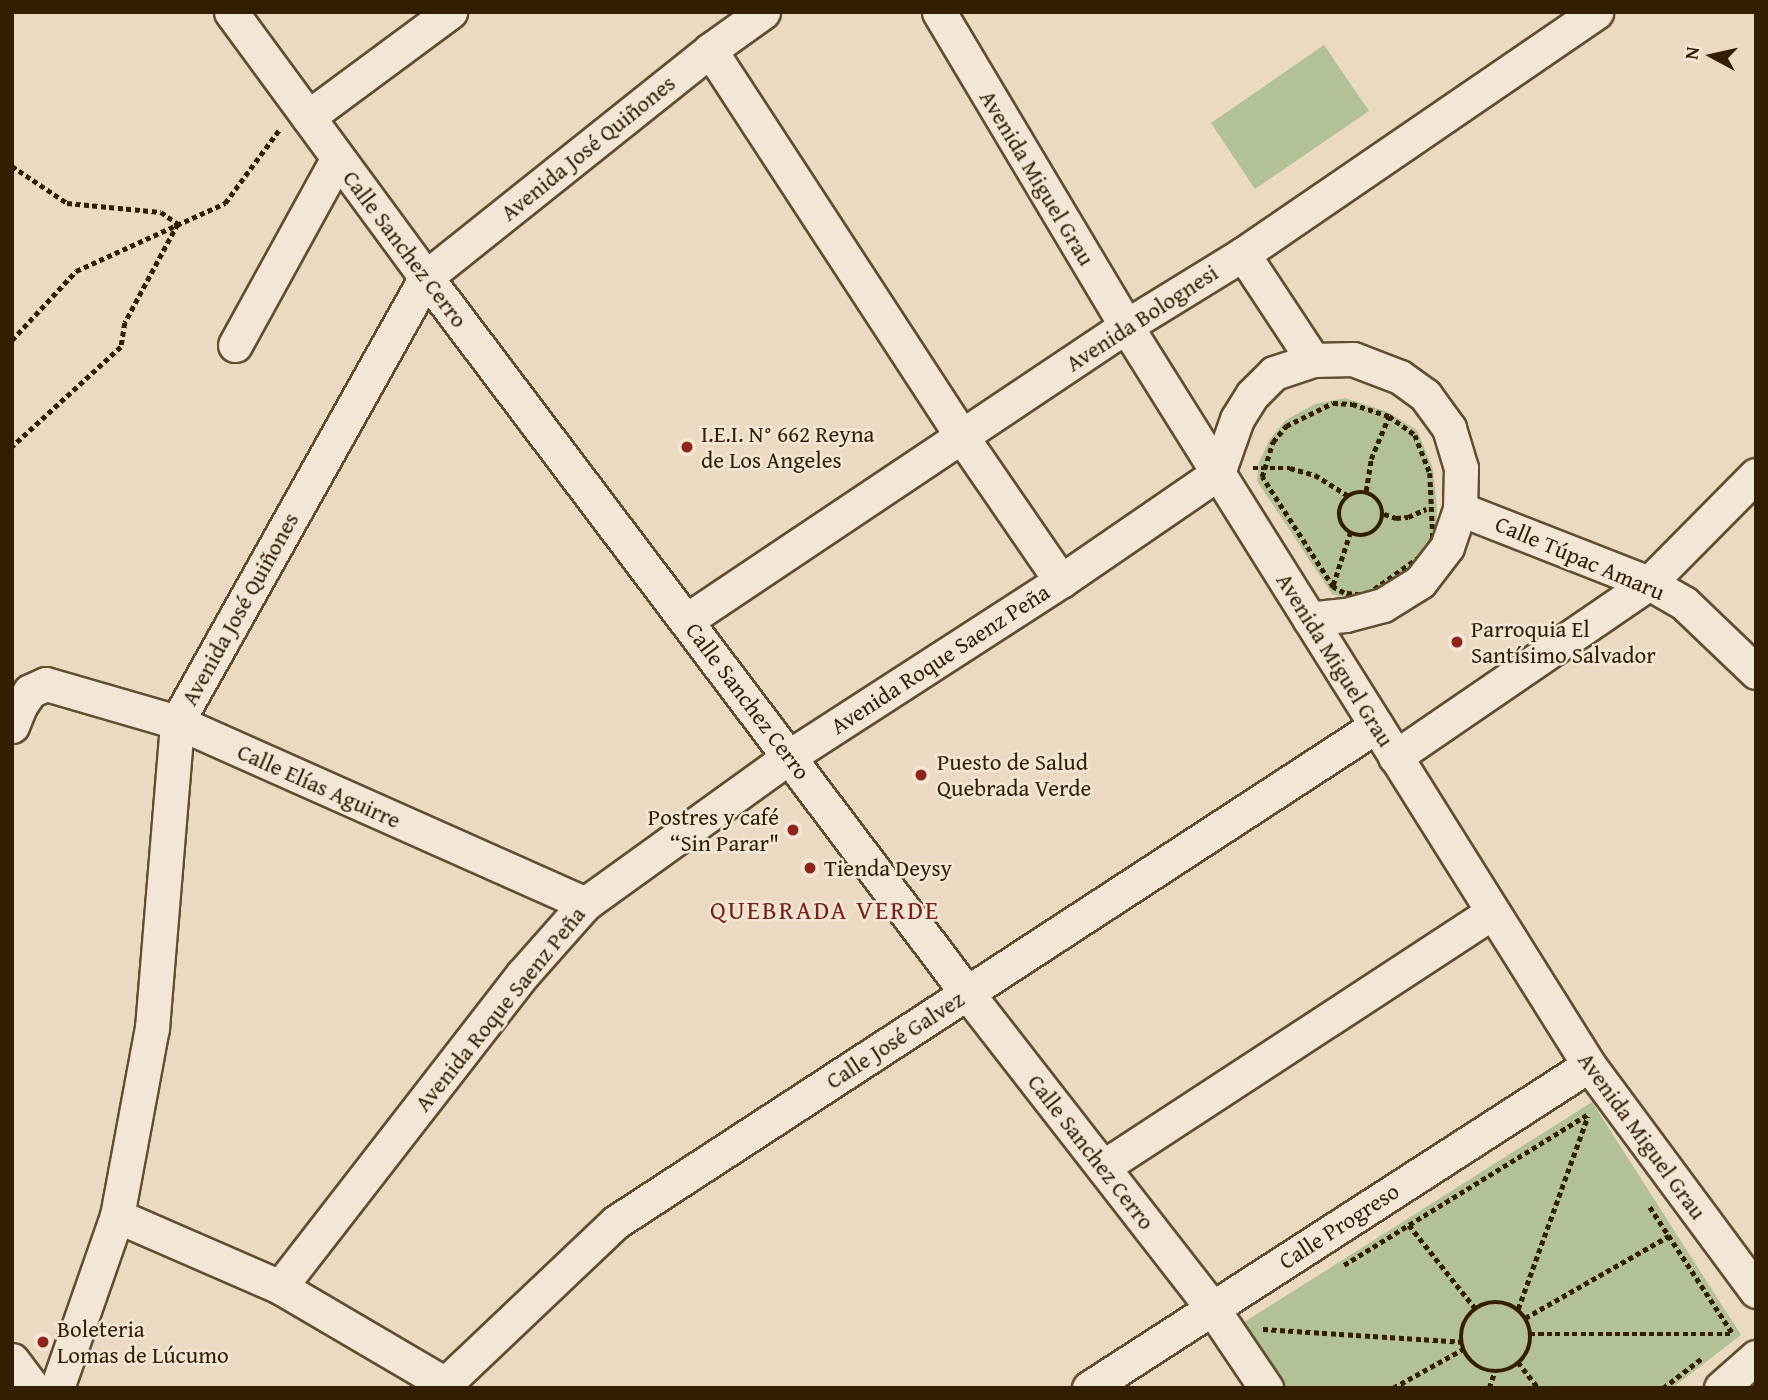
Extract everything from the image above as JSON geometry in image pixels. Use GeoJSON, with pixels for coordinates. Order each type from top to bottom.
{"type":"FeatureCollection","features":[{"type":"Feature","properties":{"kind":"street","name":"Calle Sanchez Cerro"},"geometry":{"type":"LineString","coordinates":[[231,12],[426,277],[967,993],[1212,1308],[1266,1388]]}},
{"type":"Feature","properties":{"kind":"street"},"geometry":{"type":"LineString","coordinates":[[305,113],[450,12]]}},
{"type":"Feature","properties":{"kind":"street","name":"Avenida José Quiñones"},"geometry":{"type":"LineString","coordinates":[[57,1388],[117,1216],[152,1028],[177,722],[426,277],[710,50],[763,12]]}},
{"type":"Feature","properties":{"kind":"street","name":"Avenida Miguel Grau"},"geometry":{"type":"LineString","coordinates":[[939,12],[1125,326],[1589,1065],[1756,1292]]}},
{"type":"Feature","properties":{"kind":"street","name":"Avenida Bolognesi"},"geometry":{"type":"LineString","coordinates":[[687,620],[1125,326],[1243,254],[1596,12]]}},
{"type":"Feature","properties":{"kind":"street"},"geometry":{"type":"LineString","coordinates":[[710,50],[962,437],[1061,581]]}},
{"type":"Feature","properties":{"kind":"street"},"geometry":{"type":"LineString","coordinates":[[235,345],[338,158]]}},
{"type":"Feature","properties":{"kind":"street"},"geometry":{"type":"LineString","coordinates":[[1243,254],[1313,360]]}},
{"type":"Feature","properties":{"kind":"street"},"geometry":{"type":"LineString","coordinates":[[1217,473],[1237,419],[1252,395],[1274,373],[1313,360],[1353,359],[1400,377],[1425,395],[1449,428],[1461,468],[1460,509],[1447,547],[1420,582],[1383,605],[1345,615],[1309,619]]}},
{"type":"Feature","properties":{"kind":"street","name":"Avenida Roque Saenz Peña"},"geometry":{"type":"LineString","coordinates":[[280,1287],[523,974],[585,904],[790,756],[1061,581],[1217,473]]}},
{"type":"Feature","properties":{"kind":"street"},"geometry":{"type":"LineString","coordinates":[[1395,757],[1649,583],[1756,475]]}},
{"type":"Feature","properties":{"kind":"street","name":"Calle Túpac Amaru"},"geometry":{"type":"LineString","coordinates":[[1460,509],[1649,583],[1684,603],[1756,672]]}},
{"type":"Feature","properties":{"kind":"street","name":"Calle Elías Aguirre"},"geometry":{"type":"LineString","coordinates":[[12,726],[30,691],[46,684],[177,722],[585,904]]}},
{"type":"Feature","properties":{"kind":"street","name":"Calle José Galvez"},"geometry":{"type":"LineString","coordinates":[[445,1386],[616,1222],[1376,726]]}},
{"type":"Feature","properties":{"kind":"street"},"geometry":{"type":"LineString","coordinates":[[1103,1167],[1492,912]]}},
{"type":"Feature","properties":{"kind":"street","name":"Calle Progreso"},"geometry":{"type":"LineString","coordinates":[[1089,1388],[1589,1065]]}},
{"type":"Feature","properties":{"kind":"street"},"geometry":{"type":"LineString","coordinates":[[117,1216],[280,1287],[445,1386]]}},
{"type":"Feature","properties":{"kind":"street"},"geometry":{"type":"LineString","coordinates":[[1721,1388],[1745,1341]]}},
{"type":"Feature","properties":{"kind":"street"},"geometry":{"type":"LineString","coordinates":[[12,1360],[33,1388]]}},
{"type":"Feature","properties":{"kind":"path"},"geometry":{"type":"LineString","coordinates":[[12,340],[76,271],[225,203],[285,121],[305,113]]}},
{"type":"Feature","properties":{"kind":"path"},"geometry":{"type":"LineString","coordinates":[[12,166],[67,203],[161,212],[178,225]]}},
{"type":"Feature","properties":{"kind":"path"},"geometry":{"type":"LineString","coordinates":[[12,447],[121,347],[125,323],[178,225]]}},
{"type":"Feature","properties":{"kind":"path"},"geometry":{"type":"LineString","coordinates":[[1366,491],[1371,459],[1400,377]]}},
{"type":"Feature","properties":{"kind":"path"},"geometry":{"type":"LineString","coordinates":[[1333,403],[1352,404],[1388,416],[1415,435],[1430,473],[1433,538],[1420,557],[1371,592],[1344,593],[1333,587],[1262,477],[1273,442],[1286,426],[1311,411],[1333,403]]}},
{"type":"Feature","properties":{"kind":"path"},"geometry":{"type":"LineString","coordinates":[[1217,473],[1266,467],[1290,468],[1315,475],[1349,496]]}},
{"type":"Feature","properties":{"kind":"path"},"geometry":{"type":"LineString","coordinates":[[1366,491],[1378,499],[1382,506],[1382,521],[1374,533],[1367,536],[1350,533],[1339,518],[1341,504],[1349,496],[1366,491]]}},
{"type":"Feature","properties":{"kind":"path"},"geometry":{"type":"LineString","coordinates":[[1309,619],[1333,587],[1350,533]]}},
{"type":"Feature","properties":{"kind":"path"},"geometry":{"type":"LineString","coordinates":[[1589,1114],[1596,1125]]}},
{"type":"Feature","properties":{"kind":"path"},"geometry":{"type":"LineString","coordinates":[[1338,1269],[1589,1114]]}},
{"type":"Feature","properties":{"kind":"path"},"geometry":{"type":"LineString","coordinates":[[1518,1309],[1589,1114]]}},
{"type":"Feature","properties":{"kind":"path"},"geometry":{"type":"LineString","coordinates":[[1647,1202],[1745,1341]]}},
{"type":"Feature","properties":{"kind":"path"},"geometry":{"type":"LineString","coordinates":[[1409,1225],[1475,1308]]}},
{"type":"Feature","properties":{"kind":"path"},"geometry":{"type":"LineString","coordinates":[[1525,1318],[1669,1236]]}},
{"type":"Feature","properties":{"kind":"path"},"geometry":{"type":"LineString","coordinates":[[1497,1302],[1518,1309],[1525,1318],[1530,1334],[1528,1351],[1512,1368],[1495,1371],[1478,1367],[1463,1349],[1462,1326],[1475,1308],[1497,1302]]}},
{"type":"Feature","properties":{"kind":"path"},"geometry":{"type":"LineString","coordinates":[[1257,1328],[1462,1342]]}},
{"type":"Feature","properties":{"kind":"path"},"geometry":{"type":"LineString","coordinates":[[1530,1334],[1745,1341]]}},
{"type":"Feature","properties":{"kind":"path"},"geometry":{"type":"LineString","coordinates":[[1723,1342],[1745,1341]]}},
{"type":"Feature","properties":{"kind":"path"},"geometry":{"type":"LineString","coordinates":[[1393,1388],[1463,1349]]}},
{"type":"Feature","properties":{"kind":"path"},"geometry":{"type":"LineString","coordinates":[[1663,1388],[1703,1357]]}},
{"type":"Feature","properties":{"kind":"path"},"geometry":{"type":"LineString","coordinates":[[1518,1363],[1538,1388]]}},
{"type":"Feature","properties":{"kind":"path"},"geometry":{"type":"LineString","coordinates":[[1489,1388],[1495,1371]]}},
{"type":"Feature","properties":{"kind":"green space"},"geometry":{"type":"Polygon","coordinates":[[[1324,45],[1369,111],[1255,189],[1211,123],[1324,45]]]}},
{"type":"Feature","properties":{"kind":"green space"},"geometry":{"type":"Polygon","coordinates":[[[1345,398],[1388,412],[1417,430],[1433,469],[1437,510],[1436,537],[1427,556],[1385,589],[1345,598],[1332,594],[1257,481],[1259,462],[1270,439],[1286,420],[1315,404],[1345,398]]]}},
{"type":"Feature","properties":{"kind":"green space"},"geometry":{"type":"Polygon","coordinates":[[[1592,1102],[1741,1335],[1672,1388],[1282,1388],[1235,1328],[1592,1102]]]}},
{"type":"Feature","properties":{"kind":"place","name":"I.E.I. N° 662 Reyna de Los Angeles"},"geometry":{"type":"Point","coordinates":[687,447]}},
{"type":"Feature","properties":{"kind":"place","name":"Parroquia El Santísimo Salvador"},"geometry":{"type":"Point","coordinates":[1457,642]}},
{"type":"Feature","properties":{"kind":"place","name":"Puesto de Salud Quebrada Verde"},"geometry":{"type":"Point","coordinates":[921,775]}},
{"type":"Feature","properties":{"kind":"place","name":"Postres y café “Sin Parar\""},"geometry":{"type":"Point","coordinates":[793,830]}},
{"type":"Feature","properties":{"kind":"place","name":"Tienda Deysy"},"geometry":{"type":"Point","coordinates":[810,868]}},
{"type":"Feature","properties":{"kind":"place","name":"Boleteria Lomas de Lúcumo"},"geometry":{"type":"Point","coordinates":[43,1342]}},
{"type":"Feature","properties":{"kind":"district","name":"QUEBRADA VERDE"},"geometry":{"type":"Point","coordinates":[825,910]}}]}
